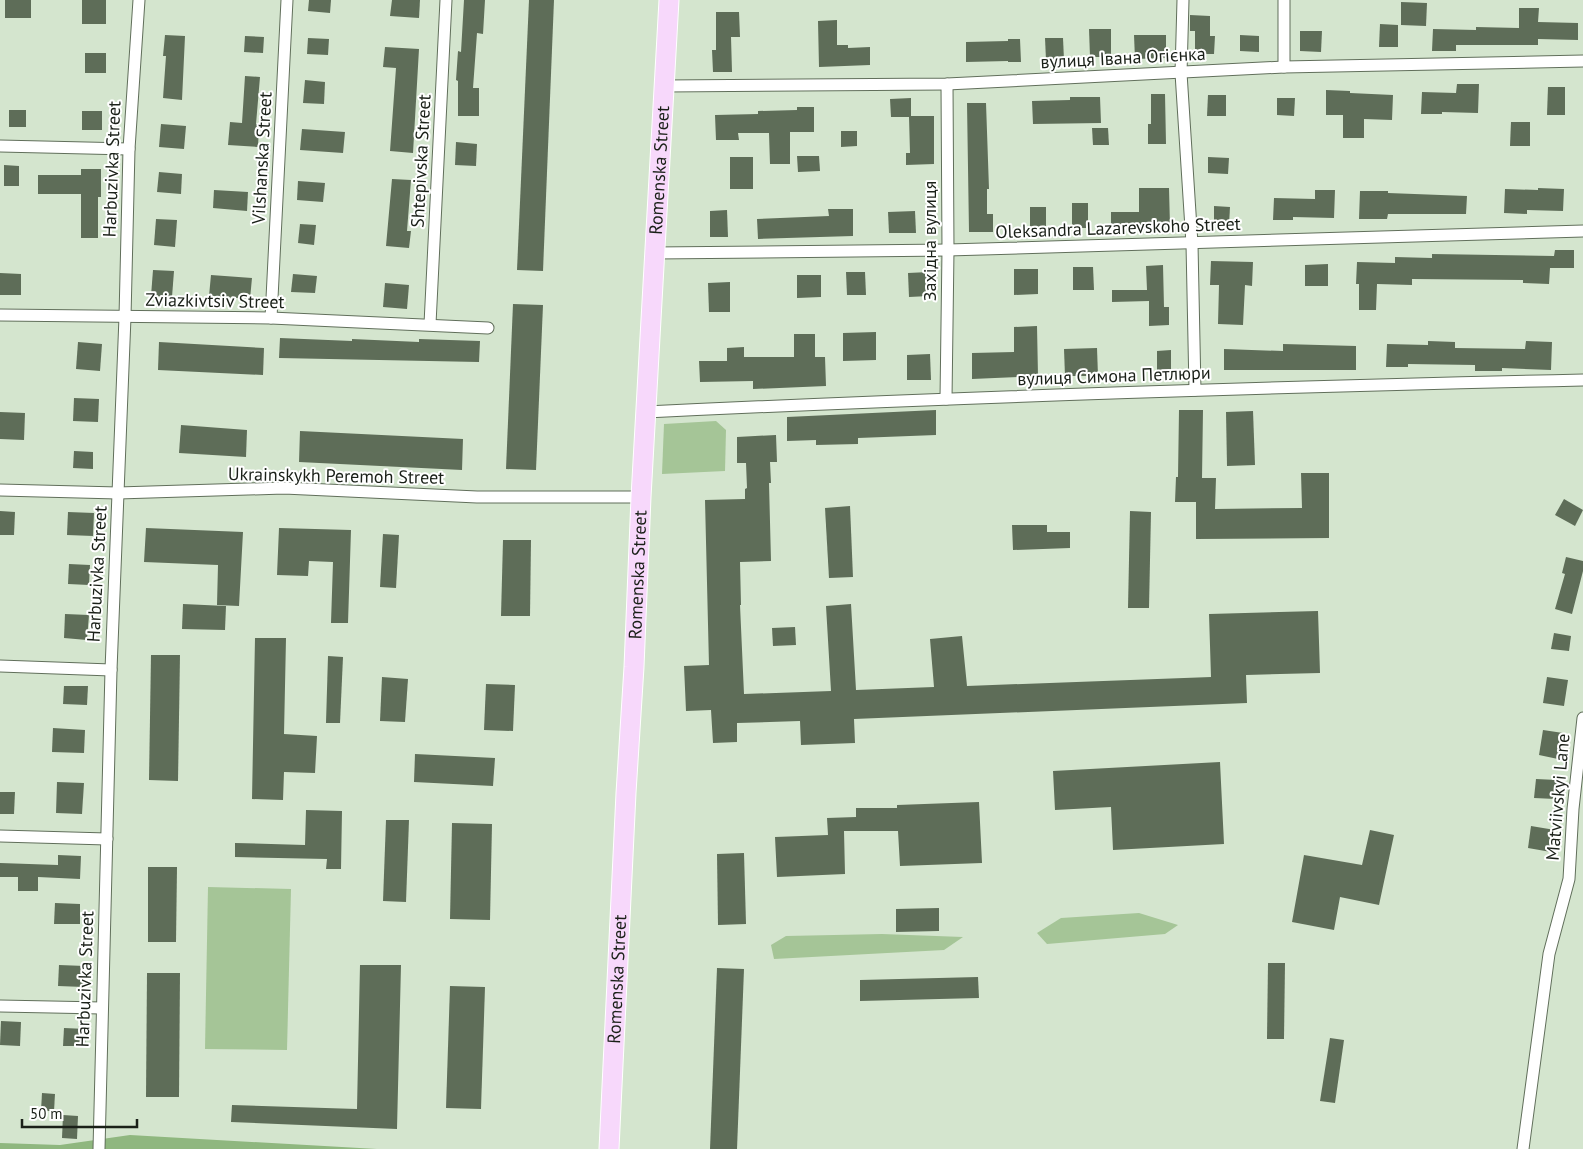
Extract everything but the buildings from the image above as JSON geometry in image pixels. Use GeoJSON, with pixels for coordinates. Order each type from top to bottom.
{"type":"FeatureCollection","features":[{"type":"Feature","properties":{"kind":"main road","name":"Romenska Street"},"geometry":{"type":"LineString","coordinates":[[609,1149],[641,497],[669,0]]}},
{"type":"Feature","properties":{"kind":"street","name":"Harbuzivka Street"},"geometry":{"type":"LineString","coordinates":[[99,1149],[110,670],[126,317],[129,149],[139,0]]}},
{"type":"Feature","properties":{"kind":"street","name":"Vilshanska Street"},"geometry":{"type":"LineString","coordinates":[[271,318],[287,0]]}},
{"type":"Feature","properties":{"kind":"street","name":"Shtepivska Street"},"geometry":{"type":"LineString","coordinates":[[430,324],[446,0]]}},
{"type":"Feature","properties":{"kind":"street"},"geometry":{"type":"LineString","coordinates":[[1184,0],[1181,73],[1192,244],[1195,390]]}},
{"type":"Feature","properties":{"kind":"street"},"geometry":{"type":"LineString","coordinates":[[1284,0],[1284,67]]}},
{"type":"Feature","properties":{"kind":"street","name":"вулиця Івана Огієнка"},"geometry":{"type":"LineString","coordinates":[[665,86],[947,84],[1284,67],[1583,61]]}},
{"type":"Feature","properties":{"kind":"street","name":"Західна вулиця"},"geometry":{"type":"LineString","coordinates":[[946,399],[948,250],[947,84]]}},
{"type":"Feature","properties":{"kind":"street"},"geometry":{"type":"LineString","coordinates":[[0,146],[129,149]]}},
{"type":"Feature","properties":{"kind":"street","name":"Oleksandra Lazarevskoho Street"},"geometry":{"type":"LineString","coordinates":[[654,253],[948,250],[1583,231]]}},
{"type":"Feature","properties":{"kind":"street","name":"Zviazkivtsiv Street"},"geometry":{"type":"LineString","coordinates":[[0,314],[271,318],[488,328]]}},
{"type":"Feature","properties":{"kind":"street","name":"вулиця Симона Петлюри"},"geometry":{"type":"LineString","coordinates":[[646,412],[1195,390],[1583,380]]}},
{"type":"Feature","properties":{"kind":"street","name":"Ukrainskykh Peremoh Street"},"geometry":{"type":"LineString","coordinates":[[0,490],[118,493],[284,488],[477,497],[641,497]]}},
{"type":"Feature","properties":{"kind":"street"},"geometry":{"type":"LineString","coordinates":[[0,666],[110,670]]}},
{"type":"Feature","properties":{"kind":"street","name":"Matviivskyi Lane"},"geometry":{"type":"LineString","coordinates":[[1523,1149],[1549,954],[1569,879],[1578,810],[1583,718]]}},
{"type":"Feature","properties":{"kind":"street"},"geometry":{"type":"LineString","coordinates":[[0,836],[107,839]]}},
{"type":"Feature","properties":{"kind":"street"},"geometry":{"type":"LineString","coordinates":[[0,1006],[102,1008]]}},
{"type":"Feature","properties":{"kind":"green space"},"geometry":{"type":"Polygon","coordinates":[[[716,421],[726,430],[725,471],[662,474],[664,424],[716,421]]]}},
{"type":"Feature","properties":{"kind":"green space"},"geometry":{"type":"Polygon","coordinates":[[[208,887],[291,889],[287,1050],[205,1049],[208,887]]]}},
{"type":"Feature","properties":{"kind":"green space"},"geometry":{"type":"Polygon","coordinates":[[[1139,913],[1178,925],[1165,934],[1047,944],[1037,933],[1061,918],[1139,913]]]}},
{"type":"Feature","properties":{"kind":"green space"},"geometry":{"type":"Polygon","coordinates":[[[882,934],[963,937],[944,950],[774,959],[771,945],[786,936],[882,934]]]}},
{"type":"Feature","properties":{"kind":"green space"},"geometry":{"type":"Polygon","coordinates":[[[130,1135],[377,1149],[0,1149],[0,1143],[60,1145],[130,1135]]]}}]}
